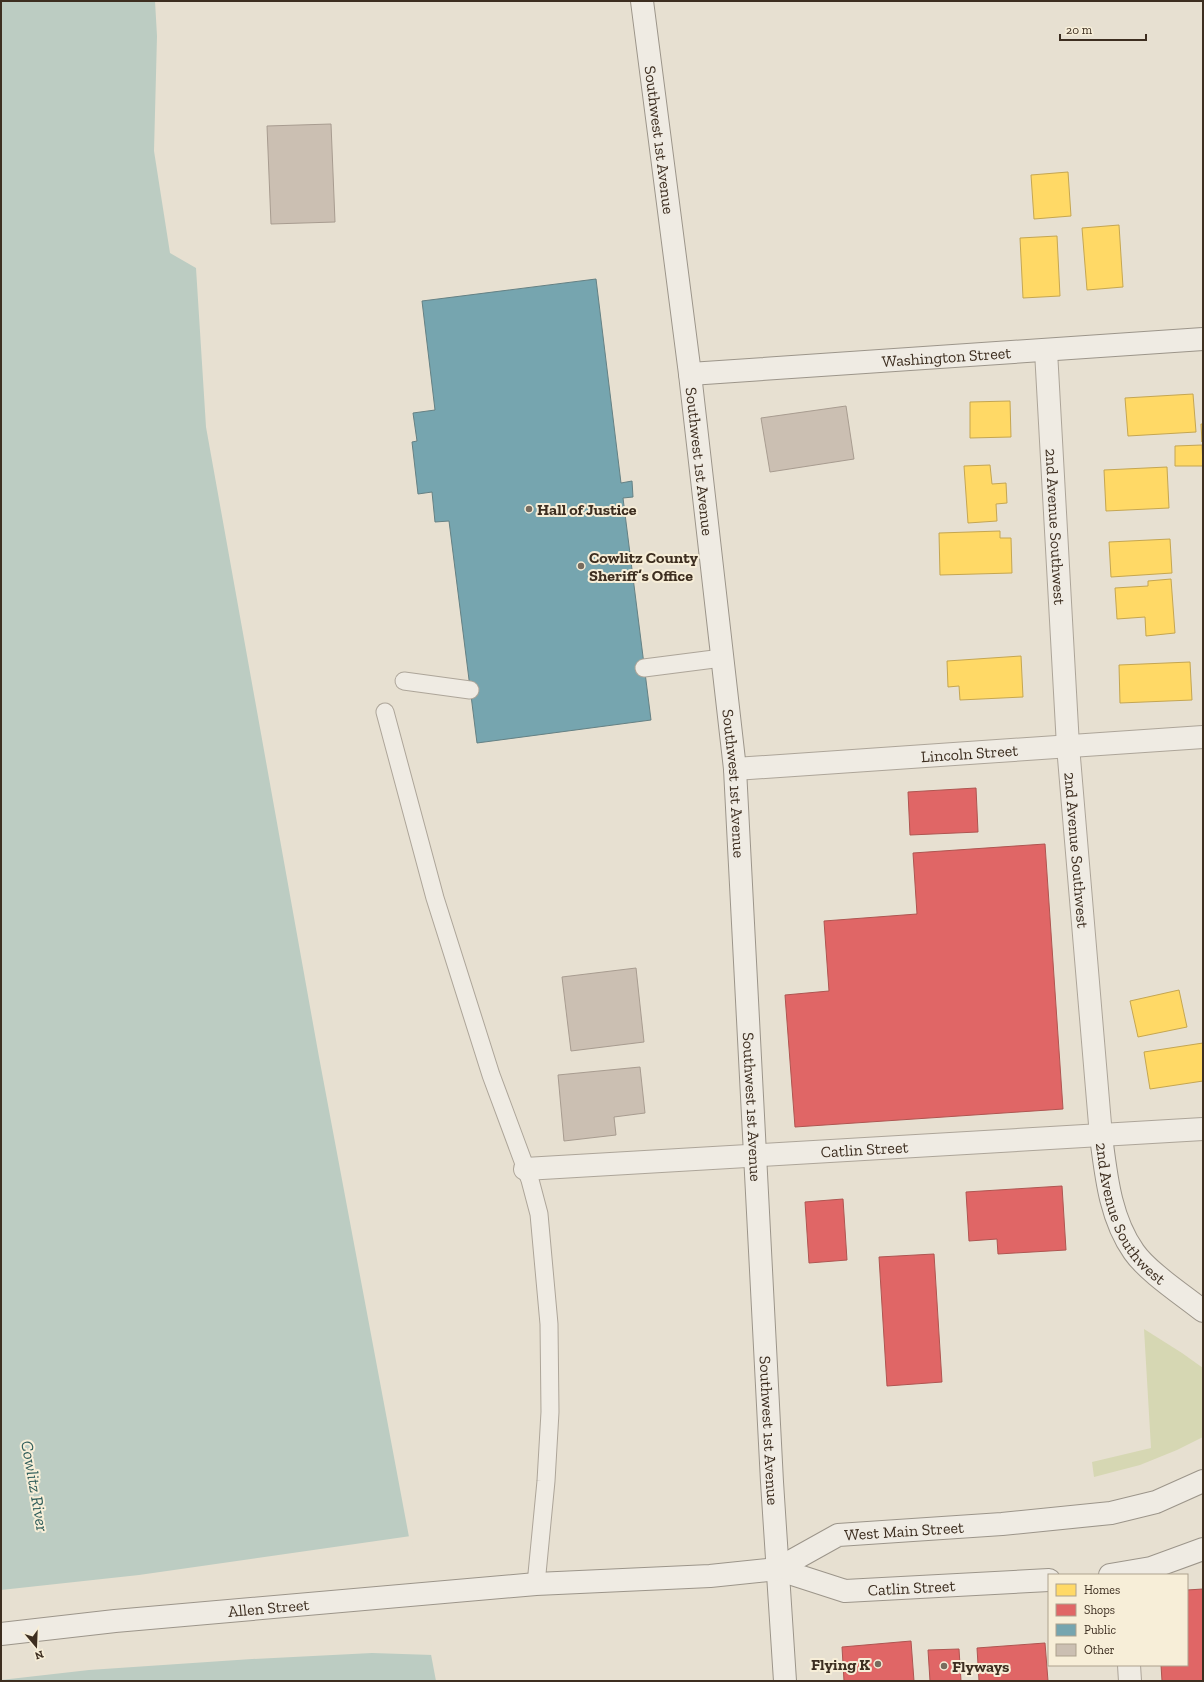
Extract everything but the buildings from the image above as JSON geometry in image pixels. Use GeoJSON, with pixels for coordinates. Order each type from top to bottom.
{"type":"FeatureCollection","features":[{"type":"Feature","properties":{"kind":"main road","name":"Southwest 1st Avenue"},"geometry":{"type":"LineString","coordinates":[[642,1],[690,374],[736,769],[777,1570],[785,1681]]}},
{"type":"Feature","properties":{"kind":"main road","name":"Washington Street"},"geometry":{"type":"LineString","coordinates":[[690,374],[1046,351],[1203,339]]}},
{"type":"Feature","properties":{"kind":"main road","name":"2nd Avenue Southwest"},"geometry":{"type":"LineString","coordinates":[[1046,351],[1068,746],[1101,1136],[1107,1180],[1117,1220],[1134,1252],[1156,1274],[1203,1311]]}},
{"type":"Feature","properties":{"kind":"main road","name":"Lincoln Street"},"geometry":{"type":"LineString","coordinates":[[736,769],[1203,737]]}},
{"type":"Feature","properties":{"kind":"main road","name":"Catlin Street"},"geometry":{"type":"LineString","coordinates":[[525,1169],[1203,1129]]}},
{"type":"Feature","properties":{"kind":"main road","name":"West Main Street"},"geometry":{"type":"LineString","coordinates":[[536,1584],[710,1576],[777,1570],[838,1535],[1002,1524],[1111,1513],[1156,1502],[1203,1481]]}},
{"type":"Feature","properties":{"kind":"main road"},"geometry":{"type":"LineString","coordinates":[[1120,1574],[1151,1568],[1203,1550]]}},
{"type":"Feature","properties":{"kind":"main road","name":"Catlin Street"},"geometry":{"type":"LineString","coordinates":[[777,1570],[845,1591],[1048,1580]]}},
{"type":"Feature","properties":{"kind":"main road","name":"Allen Street"},"geometry":{"type":"LineString","coordinates":[[1,1634],[116,1621],[536,1584]]}},
{"type":"Feature","properties":{"kind":"main road"},"geometry":{"type":"LineString","coordinates":[[1129,1666],[1130,1681]]}},
{"type":"Feature","properties":{"kind":"lane"},"geometry":{"type":"LineString","coordinates":[[644,668],[722,658]]}},
{"type":"Feature","properties":{"kind":"lane"},"geometry":{"type":"LineString","coordinates":[[404,681],[470,690]]}},
{"type":"Feature","properties":{"kind":"lane"},"geometry":{"type":"LineString","coordinates":[[385,712],[436,898],[491,1075],[525,1169],[539,1214],[549,1324],[550,1412],[546,1481],[536,1584]]}},
{"type":"Feature","properties":{"kind":"green space"},"geometry":{"type":"Polygon","coordinates":[[[1144,1329],[1203,1368],[1203,1437],[1177,1450],[1140,1465],[1094,1477],[1092,1462],[1151,1448],[1144,1329]]]}},
{"type":"Feature","properties":{"kind":"water","name":"Cowlitz River"},"geometry":{"type":"Polygon","coordinates":[[[1,1],[155,1],[157,36],[154,151],[170,253],[196,268],[206,427],[319,1057],[436,1681],[1,1681],[1,1]]]}},
{"type":"Feature","properties":{"kind":"pier"},"geometry":{"type":"Polygon","coordinates":[[[411,1536],[433,1655],[372,1653],[252,1659],[89,1670],[1,1680],[1,1590],[139,1575],[411,1536]]]}},
{"type":"Feature","properties":{"kind":"place","name":"Hall of Justice"},"geometry":{"type":"Point","coordinates":[529,509]}},
{"type":"Feature","properties":{"kind":"place","name":"Cowlitz County Sheriff’s Office"},"geometry":{"type":"Point","coordinates":[581,566]}},
{"type":"Feature","properties":{"kind":"place","name":"Flying K"},"geometry":{"type":"Point","coordinates":[878,1664]}},
{"type":"Feature","properties":{"kind":"place","name":"Flyways"},"geometry":{"type":"Point","coordinates":[944,1666]}}]}
